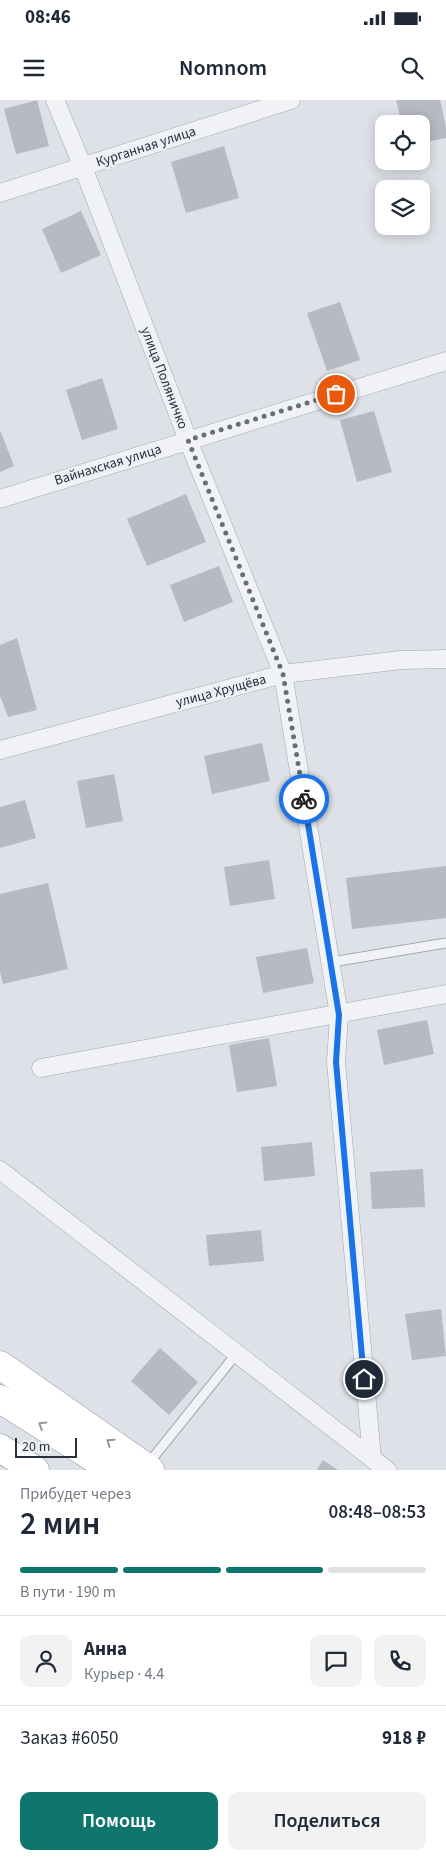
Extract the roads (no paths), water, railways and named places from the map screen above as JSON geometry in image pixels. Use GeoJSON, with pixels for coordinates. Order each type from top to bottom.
{"type":"FeatureCollection","features":[{"type":"Feature","properties":{"kind":"main road"},"geometry":{"type":"LineString","coordinates":[[0,1365],[148,1469]]}},
{"type":"Feature","properties":{"kind":"main road"},"geometry":{"type":"LineString","coordinates":[[0,1399],[113,1470]]}},
{"type":"Feature","properties":{"kind":"main road"},"geometry":{"type":"LineString","coordinates":[[0,1448],[35,1470]]}},
{"type":"Feature","properties":{"kind":"street","name":"улица Поляничко"},"geometry":{"type":"LineString","coordinates":[[55,100],[83,167],[188,440],[283,674],[332,962],[339,1015],[336,1062],[372,1458]]}},
{"type":"Feature","properties":{"kind":"street","name":"Курганная улица"},"geometry":{"type":"LineString","coordinates":[[0,193],[291,100]]}},
{"type":"Feature","properties":{"kind":"street","name":"Вайнахская улица"},"geometry":{"type":"LineString","coordinates":[[0,499],[446,360]]}},
{"type":"Feature","properties":{"kind":"street","name":"улица Хрущёва"},"geometry":{"type":"LineString","coordinates":[[0,750],[283,674],[401,660],[446,659]]}},
{"type":"Feature","properties":{"kind":"street"},"geometry":{"type":"LineString","coordinates":[[41,1068],[446,994]]}},
{"type":"Feature","properties":{"kind":"street"},"geometry":{"type":"LineString","coordinates":[[0,1170],[387,1470]]}},
{"type":"Feature","properties":{"kind":"lane"},"geometry":{"type":"LineString","coordinates":[[332,962],[446,943]]}},
{"type":"Feature","properties":{"kind":"lane"},"geometry":{"type":"LineString","coordinates":[[148,1469],[237,1354]]}}]}
